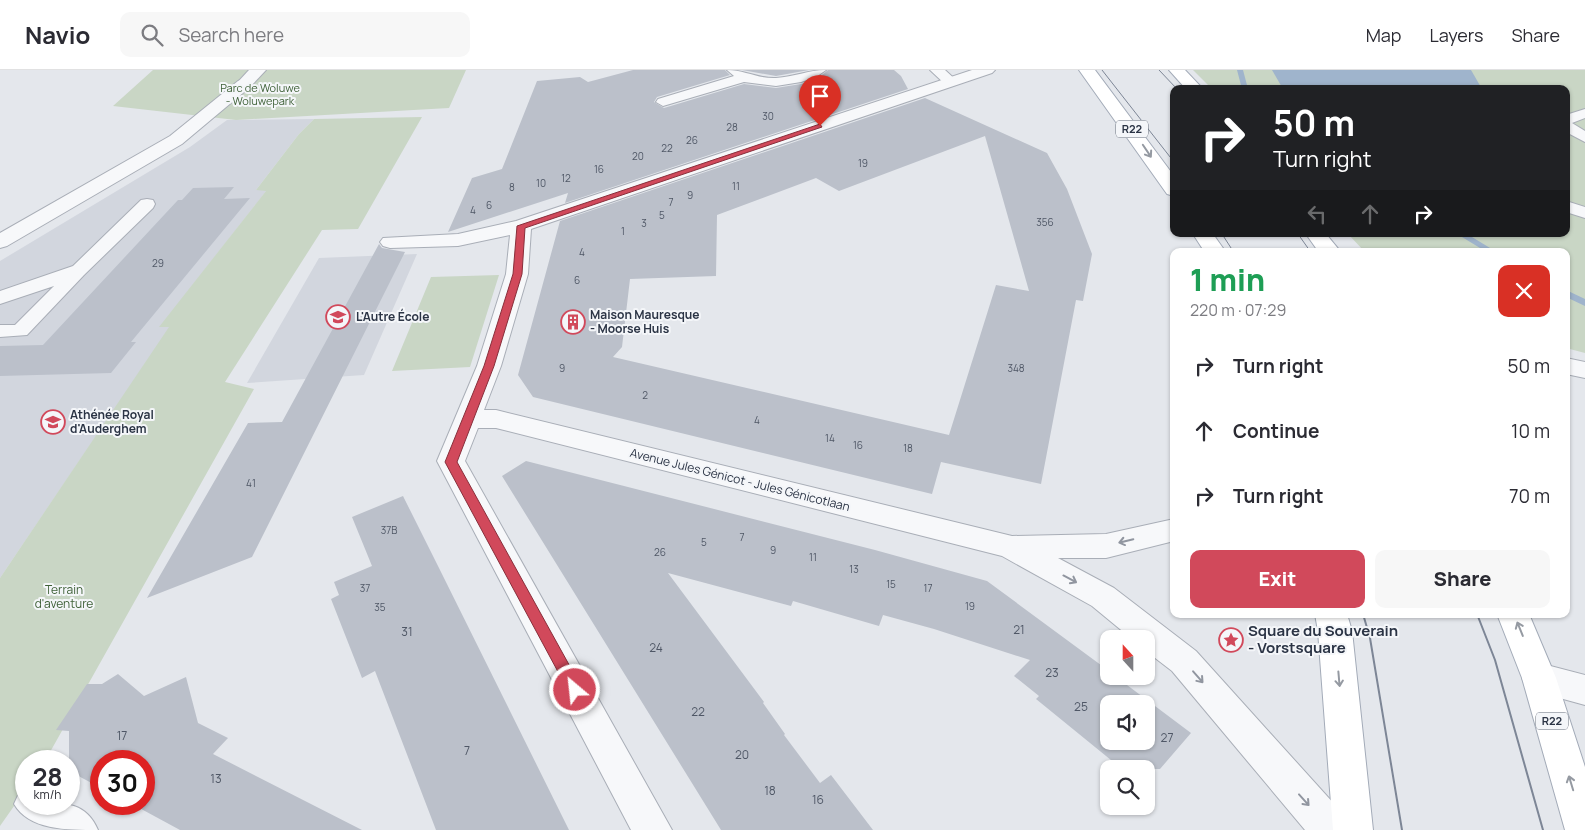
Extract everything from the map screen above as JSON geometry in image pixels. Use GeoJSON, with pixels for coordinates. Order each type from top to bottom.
{"type":"FeatureCollection","features":[{"type":"Feature","properties":{"kind":"main road","name":"R22"},"geometry":{"type":"LineString","coordinates":[[1087,70],[1137,136],[1170,184]]}},
{"type":"Feature","properties":{"kind":"main road"},"geometry":{"type":"LineString","coordinates":[[1177,70],[1191,85]]}},
{"type":"Feature","properties":{"kind":"main road"},"geometry":{"type":"LineString","coordinates":[[1205,237],[1212,248]]}},
{"type":"Feature","properties":{"kind":"main road"},"geometry":{"type":"LineString","coordinates":[[1318,237],[1327,248]]}},
{"type":"Feature","properties":{"kind":"main road"},"geometry":{"type":"LineString","coordinates":[[1332,618],[1335,631],[1353,830]]}},
{"type":"Feature","properties":{"kind":"main road","name":"R22"},"geometry":{"type":"LineString","coordinates":[[1516,618],[1539,678],[1585,830]]}},
{"type":"Feature","properties":{"kind":"street"},"geometry":{"type":"LineString","coordinates":[[0,242],[176,140],[244,84],[258,70]]}},
{"type":"Feature","properties":{"kind":"street"},"geometry":{"type":"LineString","coordinates":[[390,242],[458,240],[521,226],[987,70]]}},
{"type":"Feature","properties":{"kind":"street"},"geometry":{"type":"LineString","coordinates":[[521,226],[517,274],[489,366],[451,462],[652,830]]}},
{"type":"Feature","properties":{"kind":"street"},"geometry":{"type":"LineString","coordinates":[[1570,367],[1585,370]]}},
{"type":"Feature","properties":{"kind":"street","name":"Avenue Jules Génicot - Jules Génicotlaan"},"geometry":{"type":"LineString","coordinates":[[467,420],[496,419],[1011,548],[1103,597],[1184,660],[1331,830]]}},
{"type":"Feature","properties":{"kind":"street","name":"Avenue Jules Génicot - Jules Génicotlaan"},"geometry":{"type":"LineString","coordinates":[[1011,548],[1106,546],[1170,531]]}},
{"type":"Feature","properties":{"kind":"street"},"geometry":{"type":"LineString","coordinates":[[1539,678],[1585,690]]}},
{"type":"Feature","properties":{"kind":"street"},"geometry":{"type":"LineString","coordinates":[[52,815],[78,830]]}},
{"type":"Feature","properties":{"kind":"lane"},"geometry":{"type":"LineString","coordinates":[[663,102],[740,74],[758,80],[788,81],[813,75],[819,70]]}},
{"type":"Feature","properties":{"kind":"lane"},"geometry":{"type":"LineString","coordinates":[[936,70],[951,82]]}},
{"type":"Feature","properties":{"kind":"lane"},"geometry":{"type":"LineString","coordinates":[[1570,119],[1585,113]]}},
{"type":"Feature","properties":{"kind":"lane"},"geometry":{"type":"LineString","coordinates":[[1570,128],[1585,138]]}},
{"type":"Feature","properties":{"kind":"lane"},"geometry":{"type":"LineString","coordinates":[[0,331],[20,331],[147,204]]}},
{"type":"Feature","properties":{"kind":"lane"},"geometry":{"type":"LineString","coordinates":[[1570,208],[1585,214]]}},
{"type":"Feature","properties":{"kind":"lane"},"geometry":{"type":"LineString","coordinates":[[0,298],[80,270]]}},
{"type":"Feature","properties":{"kind":"shaded area","name":"Athénée Royal d'Auderghem"},"geometry":{"type":"Polygon","coordinates":[[[314,119],[299,134],[256,190],[267,190],[160,327],[170,327],[0,578],[0,261],[190,147],[227,120],[314,119]]]}},
{"type":"Feature","properties":{"kind":"shaded area","name":"L'Autre École"},"geometry":{"type":"Polygon","coordinates":[[[417,254],[364,375],[247,383],[319,258],[417,254]]]}},
{"type":"Feature","properties":{"kind":"green space","name":"Parc de Woluwe - Woluwepark"},"geometry":{"type":"Polygon","coordinates":[[[153,70],[466,70],[449,108],[236,120],[113,106],[153,70]]]}},
{"type":"Feature","properties":{"kind":"green space"},"geometry":{"type":"Polygon","coordinates":[[[1193,70],[1585,70],[1585,353],[1570,349],[1570,248],[1361,248],[1351,237],[1570,237],[1570,85],[1208,85],[1193,70]]]}},
{"type":"Feature","properties":{"kind":"green space","name":"Terrain d'aventure"},"geometry":{"type":"Polygon","coordinates":[[[422,117],[358,229],[322,230],[225,382],[254,389],[51,750],[15,750],[15,805],[0,826],[0,578],[169,327],[159,327],[266,191],[256,190],[299,134],[314,119],[422,117]]]}},
{"type":"Feature","properties":{"kind":"green space"},"geometry":{"type":"Polygon","coordinates":[[[499,275],[470,367],[392,371],[431,277],[499,275]]]}},
{"type":"Feature","properties":{"kind":"water"},"geometry":{"type":"Polygon","coordinates":[[[1272,70],[1471,70],[1480,85],[1281,85],[1272,70]]]}},
{"type":"Feature","properties":{"kind":"building"},"geometry":{"type":"Polygon","coordinates":[[[633,70],[725,70],[730,75],[657,97],[654,102],[664,108],[744,84],[776,88],[801,84],[817,79],[828,70],[894,70],[901,76],[908,89],[565,203],[568,193],[448,232],[472,178],[502,169],[537,81],[580,77],[588,82],[633,70]]]}},
{"type":"Feature","properties":{"kind":"building"},"geometry":{"type":"Polygon","coordinates":[[[742,70],[809,70],[776,76],[742,70]]]}},
{"type":"Feature","properties":{"kind":"building"},"geometry":{"type":"Polygon","coordinates":[[[925,98],[1047,153],[1067,189],[1092,254],[1083,301],[1076,300],[1041,484],[941,462],[932,494],[533,397],[518,375],[560,221],[925,98]],[[985,136],[839,191],[816,178],[717,215],[716,276],[630,279],[622,347],[613,357],[949,435],[996,285],[1029,291],[985,136]]]}},
{"type":"Feature","properties":{"kind":"building"},"geometry":{"type":"Polygon","coordinates":[[[234,187],[224,199],[250,198],[131,342],[136,342],[111,373],[0,376],[0,346],[43,345],[178,200],[182,200],[193,188],[234,187]]]}},
{"type":"Feature","properties":{"kind":"building"},"geometry":{"type":"Polygon","coordinates":[[[379,244],[382,248],[405,252],[252,557],[147,598],[248,423],[282,422],[379,244]]]}},
{"type":"Feature","properties":{"kind":"building"},"geometry":{"type":"Polygon","coordinates":[[[526,461],[875,550],[987,581],[1100,664],[1100,685],[1127,685],[1140,695],[1100,695],[1100,750],[1155,750],[1155,706],[1191,733],[1160,769],[1155,769],[1155,760],[1111,760],[1036,699],[1039,696],[1014,676],[1030,660],[934,629],[883,615],[879,626],[793,601],[791,606],[668,573],[764,702],[784,735],[820,783],[831,775],[873,830],[721,830],[502,476],[526,461]]]}},
{"type":"Feature","properties":{"kind":"building"},"geometry":{"type":"Polygon","coordinates":[[[403,496],[569,830],[436,830],[375,671],[362,678],[331,599],[339,595],[334,582],[372,566],[352,517],[403,496]]]}},
{"type":"Feature","properties":{"kind":"building"},"geometry":{"type":"Polygon","coordinates":[[[118,674],[144,696],[186,677],[198,723],[228,738],[213,754],[362,830],[180,830],[152,815],[155,815],[155,750],[90,750],[90,782],[80,777],[80,750],[69,750],[69,731],[56,730],[87,684],[102,684],[118,674]]]}},
{"type":"Feature","properties":{"kind":"waterway"},"geometry":{"type":"LineString","coordinates":[[1240,70],[1244,85]]}},
{"type":"Feature","properties":{"kind":"waterway"},"geometry":{"type":"LineString","coordinates":[[1466,237],[1486,248]]}},
{"type":"Feature","properties":{"kind":"waterway"},"geometry":{"type":"LineString","coordinates":[[1570,295],[1585,303]]}},
{"type":"Feature","properties":{"kind":"tram line"},"geometry":{"type":"LineString","coordinates":[[1102,70],[1170,157]]}},
{"type":"Feature","properties":{"kind":"tram line"},"geometry":{"type":"LineString","coordinates":[[1159,70],[1173,85]]}},
{"type":"Feature","properties":{"kind":"tram line"},"geometry":{"type":"LineString","coordinates":[[1224,237],[1231,248]]}},
{"type":"Feature","properties":{"kind":"tram line"},"geometry":{"type":"LineString","coordinates":[[1300,237],[1308,248]]}},
{"type":"Feature","properties":{"kind":"tram line"},"geometry":{"type":"LineString","coordinates":[[1364,618],[1370,638],[1402,830]]}},
{"type":"Feature","properties":{"kind":"tram line"},"geometry":{"type":"LineString","coordinates":[[1479,618],[1495,660],[1543,830]]}},
{"type":"Feature","properties":{"kind":"place","name":"L'Autre École"},"geometry":{"type":"Point","coordinates":[338,317]}},
{"type":"Feature","properties":{"kind":"place","name":"Maison Mauresque - Moorse Huis"},"geometry":{"type":"Point","coordinates":[573,322]}},
{"type":"Feature","properties":{"kind":"place","name":"Athénée Royal d'Auderghem"},"geometry":{"type":"Point","coordinates":[53,422]}},
{"type":"Feature","properties":{"kind":"place","name":"Square du Souverain - Vorstsquare"},"geometry":{"type":"Point","coordinates":[1231,640]}},
{"type":"Feature","properties":{"kind":"route"},"geometry":{"type":"LineString","coordinates":[[575,690],[451,462],[489,366],[517,274],[521,226],[820,126]]}}]}
